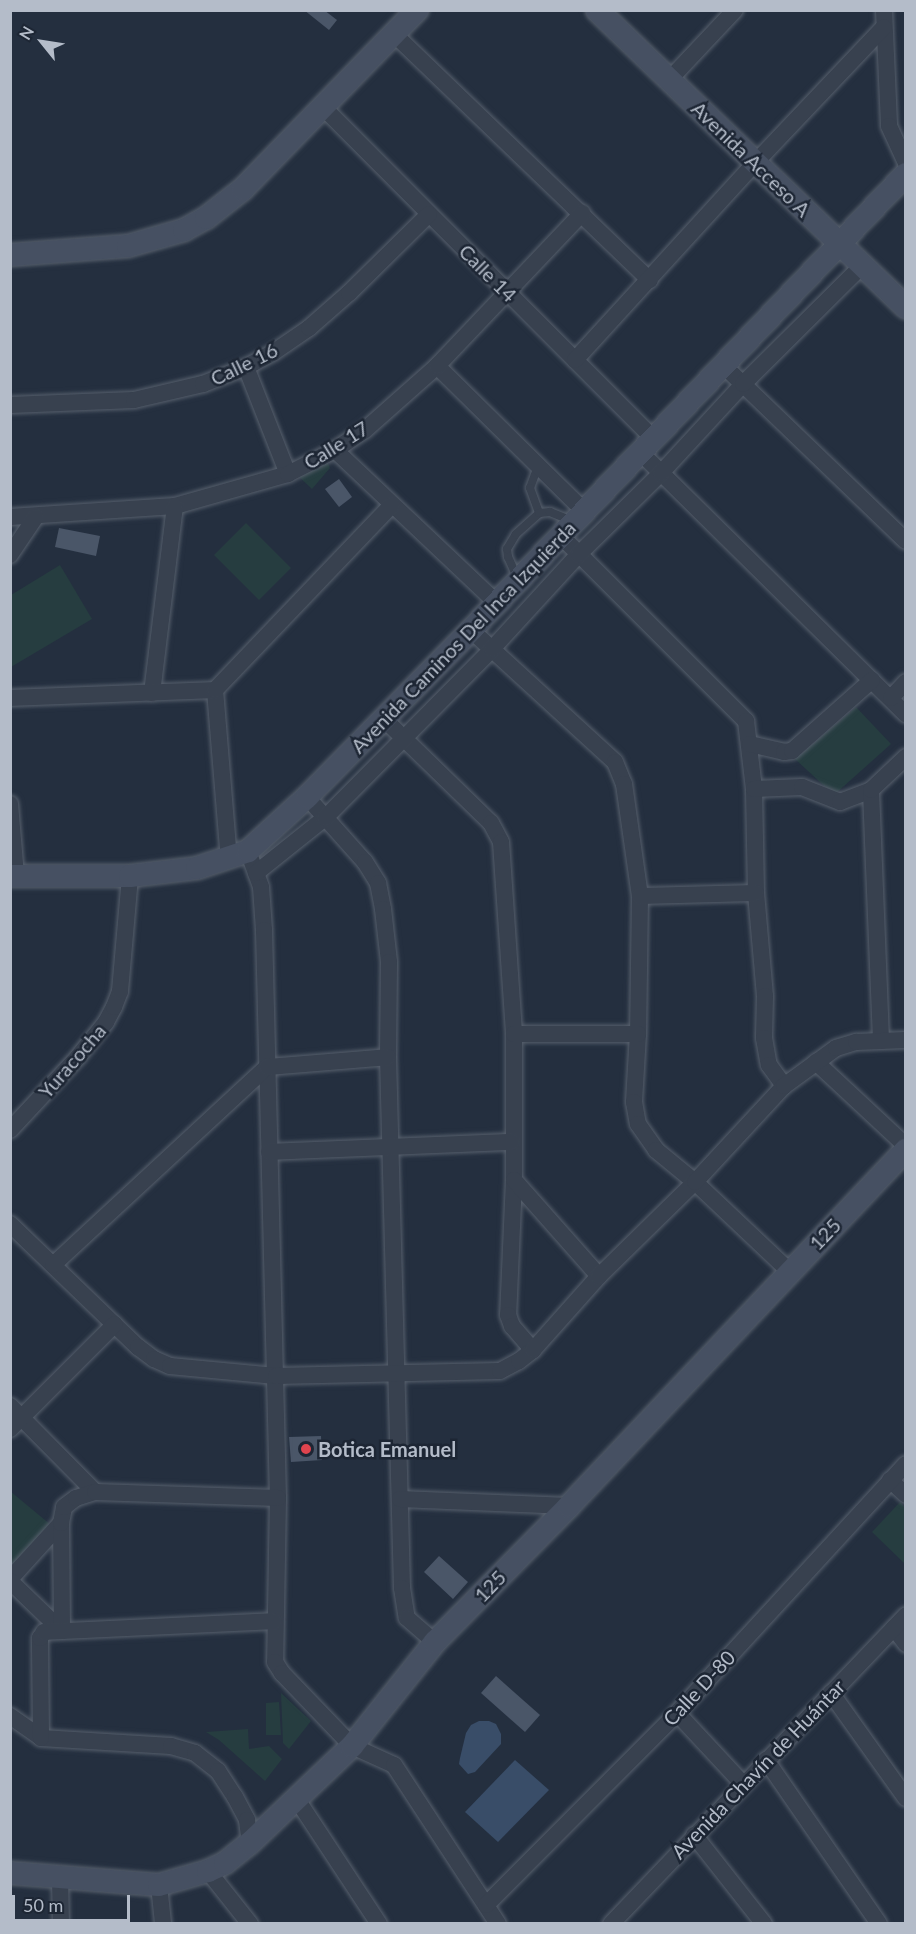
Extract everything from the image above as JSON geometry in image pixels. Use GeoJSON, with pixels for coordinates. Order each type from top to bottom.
{"type":"FeatureCollection","features":[{"type":"Feature","properties":{"kind":"street"},"geometry":{"type":"LineString","coordinates":[[10,255],[128,246],[184,230],[206,218],[243,189],[417,10]]}},
{"type":"Feature","properties":{"kind":"street","name":"Avenida Acceso A"},"geometry":{"type":"LineString","coordinates":[[597,10],[906,307]]}},
{"type":"Feature","properties":{"kind":"street"},"geometry":{"type":"LineString","coordinates":[[669,80],[735,10]]}},
{"type":"Feature","properties":{"kind":"street"},"geometry":{"type":"LineString","coordinates":[[575,360],[650,280],[884,19]]}},
{"type":"Feature","properties":{"kind":"street"},"geometry":{"type":"LineString","coordinates":[[884,19],[889,126],[906,163]]}},
{"type":"Feature","properties":{"kind":"street"},"geometry":{"type":"LineString","coordinates":[[394,34],[650,280]]}},
{"type":"Feature","properties":{"kind":"street","name":"Calle 14"},"geometry":{"type":"LineString","coordinates":[[323,107],[575,360],[648,446],[661,473],[906,714]]}},
{"type":"Feature","properties":{"kind":"street","name":"Avenida Caminos Del Inca Izquierda"},"geometry":{"type":"LineString","coordinates":[[13,876],[130,876],[197,868],[238,855],[307,797],[384,719],[648,446],[906,174]]}},
{"type":"Feature","properties":{"kind":"street","name":"Calle 17"},"geometry":{"type":"LineString","coordinates":[[10,517],[35,518],[176,506],[288,474],[335,450],[365,430],[437,366],[582,213]]}},
{"type":"Feature","properties":{"kind":"street","name":"Calle 16"},"geometry":{"type":"LineString","coordinates":[[10,405],[134,400],[202,384],[246,367],[274,352],[309,328],[349,293],[429,214]]}},
{"type":"Feature","properties":{"kind":"street"},"geometry":{"type":"LineString","coordinates":[[256,873],[325,818],[406,737],[492,649],[579,554],[661,473],[743,384],[862,266]]}},
{"type":"Feature","properties":{"kind":"street"},"geometry":{"type":"LineString","coordinates":[[437,366],[538,466],[573,523],[579,554],[746,721],[754,789],[756,893],[765,996],[764,1038],[769,1065],[784,1086]]}},
{"type":"Feature","properties":{"kind":"street"},"geometry":{"type":"LineString","coordinates":[[724,366],[906,541]]}},
{"type":"Feature","properties":{"kind":"street"},"geometry":{"type":"LineString","coordinates":[[246,367],[288,474]]}},
{"type":"Feature","properties":{"kind":"street"},"geometry":{"type":"LineString","coordinates":[[335,450],[497,603]]}},
{"type":"Feature","properties":{"kind":"street"},"geometry":{"type":"LineString","coordinates":[[10,698],[215,690],[392,505]]}},
{"type":"Feature","properties":{"kind":"street"},"geometry":{"type":"LineString","coordinates":[[152,693],[176,506]]}},
{"type":"Feature","properties":{"kind":"street"},"geometry":{"type":"LineString","coordinates":[[10,555],[35,518]]}},
{"type":"Feature","properties":{"kind":"street"},"geometry":{"type":"LineString","coordinates":[[471,630],[615,762],[624,784],[629,808],[640,896],[638,1034],[634,1102],[638,1124],[656,1150],[695,1182],[789,1271]]}},
{"type":"Feature","properties":{"kind":"street"},"geometry":{"type":"LineString","coordinates":[[750,744],[784,752],[792,751],[872,680]]}},
{"type":"Feature","properties":{"kind":"street"},"geometry":{"type":"LineString","coordinates":[[891,698],[906,682]]}},
{"type":"Feature","properties":{"kind":"street"},"geometry":{"type":"LineString","coordinates":[[215,690],[238,855],[256,873],[261,887],[264,930],[278,1498],[275,1662],[352,1746],[394,1765],[498,1923]]}},
{"type":"Feature","properties":{"kind":"street"},"geometry":{"type":"LineString","coordinates":[[384,719],[406,737],[491,822],[501,842],[514,1034],[512,1142],[514,1180],[508,1315],[512,1326],[533,1350]]}},
{"type":"Feature","properties":{"kind":"street"},"geometry":{"type":"LineString","coordinates":[[754,789],[802,787],[840,802],[871,790],[906,757]]}},
{"type":"Feature","properties":{"kind":"street"},"geometry":{"type":"LineString","coordinates":[[871,790],[881,1040]]}},
{"type":"Feature","properties":{"kind":"street"},"geometry":{"type":"LineString","coordinates":[[307,797],[364,862],[378,883],[389,962],[388,1057],[404,1608],[414,1626],[435,1642]]}},
{"type":"Feature","properties":{"kind":"street"},"geometry":{"type":"LineString","coordinates":[[10,804],[13,876]]}},
{"type":"Feature","properties":{"kind":"street","name":"Yuracocha"},"geometry":{"type":"LineString","coordinates":[[10,1130],[78,1057],[106,1022],[114,1007],[120,991],[130,876]]}},
{"type":"Feature","properties":{"kind":"street"},"geometry":{"type":"LineString","coordinates":[[640,896],[756,893]]}},
{"type":"Feature","properties":{"kind":"street"},"geometry":{"type":"LineString","coordinates":[[514,1034],[638,1034]]}},
{"type":"Feature","properties":{"kind":"street"},"geometry":{"type":"LineString","coordinates":[[10,1224],[146,1353],[170,1366],[276,1376],[500,1371],[533,1350],[599,1276],[695,1182],[784,1086],[836,1048],[856,1042],[906,1040]]}},
{"type":"Feature","properties":{"kind":"street"},"geometry":{"type":"LineString","coordinates":[[53,1265],[267,1067],[388,1057]]}},
{"type":"Feature","properties":{"kind":"street"},"geometry":{"type":"LineString","coordinates":[[816,1062],[906,1146]]}},
{"type":"Feature","properties":{"kind":"street"},"geometry":{"type":"LineString","coordinates":[[268,1152],[512,1142]]}},
{"type":"Feature","properties":{"kind":"street","name":"125"},"geometry":{"type":"LineString","coordinates":[[10,1873],[159,1885],[208,1871],[225,1863],[352,1746],[435,1642],[568,1506],[906,1150]]}},
{"type":"Feature","properties":{"kind":"street"},"geometry":{"type":"LineString","coordinates":[[514,1180],[599,1276]]}},
{"type":"Feature","properties":{"kind":"street"},"geometry":{"type":"LineString","coordinates":[[95,1492],[14,1417],[115,1324]]}},
{"type":"Feature","properties":{"kind":"street","name":"Calle D-80"},"geometry":{"type":"LineString","coordinates":[[486,1905],[676,1713],[906,1464]]}},
{"type":"Feature","properties":{"kind":"street"},"geometry":{"type":"LineString","coordinates":[[890,1480],[906,1495]]}},
{"type":"Feature","properties":{"kind":"street"},"geometry":{"type":"LineString","coordinates":[[62,1631],[62,1523],[64,1507],[76,1498],[95,1492],[278,1498]]}},
{"type":"Feature","properties":{"kind":"street"},"geometry":{"type":"LineString","coordinates":[[400,1499],[568,1506]]}},
{"type":"Feature","properties":{"kind":"street"},"geometry":{"type":"LineString","coordinates":[[62,1523],[10,1580],[62,1631]]}},
{"type":"Feature","properties":{"kind":"street","name":"Avenida Chavín de Huántar"},"geometry":{"type":"LineString","coordinates":[[617,1921],[694,1834],[906,1616]]}},
{"type":"Feature","properties":{"kind":"street"},"geometry":{"type":"LineString","coordinates":[[41,1738],[40,1638],[44,1632],[274,1621]]}},
{"type":"Feature","properties":{"kind":"street"},"geometry":{"type":"LineString","coordinates":[[894,1628],[906,1644]]}},
{"type":"Feature","properties":{"kind":"street"},"geometry":{"type":"LineString","coordinates":[[831,1693],[906,1798]]}},
{"type":"Feature","properties":{"kind":"street"},"geometry":{"type":"LineString","coordinates":[[676,1713],[743,1784]]}},
{"type":"Feature","properties":{"kind":"street"},"geometry":{"type":"LineString","coordinates":[[10,1716],[41,1738],[171,1746],[195,1753],[218,1771],[235,1797],[248,1820],[250,1842]]}},
{"type":"Feature","properties":{"kind":"street"},"geometry":{"type":"LineString","coordinates":[[766,1760],[879,1923]]}},
{"type":"Feature","properties":{"kind":"street"},"geometry":{"type":"LineString","coordinates":[[296,1798],[380,1923]]}},
{"type":"Feature","properties":{"kind":"street"},"geometry":{"type":"LineString","coordinates":[[694,1834],[764,1923]]}},
{"type":"Feature","properties":{"kind":"street"},"geometry":{"type":"LineString","coordinates":[[208,1871],[250,1923]]}},
{"type":"Feature","properties":{"kind":"street"},"geometry":{"type":"LineString","coordinates":[[60,1878],[61,1923]]}},
{"type":"Feature","properties":{"kind":"street"},"geometry":{"type":"LineString","coordinates":[[159,1885],[163,1923]]}},
{"type":"Feature","properties":{"kind":"lane"},"geometry":{"type":"LineString","coordinates":[[538,466],[530,488],[538,513]]}},
{"type":"Feature","properties":{"kind":"lane"},"geometry":{"type":"LineString","coordinates":[[519,580],[508,557],[507,549],[516,534],[538,513],[550,512],[573,523]]}},
{"type":"Feature","properties":{"kind":"green space"},"geometry":{"type":"Polygon","coordinates":[[[327,461],[330,468],[312,489],[296,474],[327,461]]]}},
{"type":"Feature","properties":{"kind":"green space"},"geometry":{"type":"Polygon","coordinates":[[[246,523],[291,568],[259,600],[214,555],[246,523]]]}},
{"type":"Feature","properties":{"kind":"green space"},"geometry":{"type":"Polygon","coordinates":[[[60,565],[92,619],[11,667],[11,595],[60,565]]]}},
{"type":"Feature","properties":{"kind":"green space"},"geometry":{"type":"Polygon","coordinates":[[[856,707],[891,744],[834,795],[795,759],[856,707]]]}},
{"type":"Feature","properties":{"kind":"green space"},"geometry":{"type":"Polygon","coordinates":[[[10,1491],[51,1525],[17,1568],[11,1562],[10,1491]]]}},
{"type":"Feature","properties":{"kind":"green space"},"geometry":{"type":"Polygon","coordinates":[[[900,1502],[905,1507],[905,1564],[872,1532],[900,1502]]]}},
{"type":"Feature","properties":{"kind":"green space"},"geometry":{"type":"Polygon","coordinates":[[[281,1693],[311,1721],[289,1749],[283,1743],[281,1693]]]}},
{"type":"Feature","properties":{"kind":"green space"},"geometry":{"type":"Polygon","coordinates":[[[279,1702],[281,1735],[266,1735],[266,1703],[279,1702]]]}},
{"type":"Feature","properties":{"kind":"green space"},"geometry":{"type":"Polygon","coordinates":[[[248,1729],[249,1749],[269,1746],[282,1759],[265,1781],[219,1740],[206,1732],[248,1729]]]}},
{"type":"Feature","properties":{"kind":"water"},"geometry":{"type":"Polygon","coordinates":[[[479,1721],[496,1724],[501,1734],[501,1744],[475,1772],[468,1774],[459,1764],[460,1758],[466,1733],[471,1725],[479,1721]]]}},
{"type":"Feature","properties":{"kind":"water"},"geometry":{"type":"Polygon","coordinates":[[[515,1760],[549,1790],[498,1842],[465,1812],[515,1760]]]}},
{"type":"Feature","properties":{"kind":"building"},"geometry":{"type":"Polygon","coordinates":[[[304,10],[324,10],[337,20],[329,30],[304,10]]]}},
{"type":"Feature","properties":{"kind":"building"},"geometry":{"type":"Polygon","coordinates":[[[339,479],[352,497],[339,507],[325,489],[339,479]]]}},
{"type":"Feature","properties":{"kind":"building"},"geometry":{"type":"Polygon","coordinates":[[[59,528],[100,536],[96,556],[55,547],[59,528]]]}},
{"type":"Feature","properties":{"kind":"building","name":"Botica Emanuel"},"geometry":{"type":"Polygon","coordinates":[[[321,1436],[322,1460],[291,1462],[289,1437],[321,1436]]]}},
{"type":"Feature","properties":{"kind":"building"},"geometry":{"type":"Polygon","coordinates":[[[439,1556],[468,1582],[453,1599],[424,1572],[439,1556]]]}},
{"type":"Feature","properties":{"kind":"building"},"geometry":{"type":"Polygon","coordinates":[[[496,1676],[540,1715],[525,1732],[481,1693],[496,1676]]]}},
{"type":"Feature","properties":{"kind":"place","name":"Botica Emanuel"},"geometry":{"type":"Point","coordinates":[306,1449]}}]}
